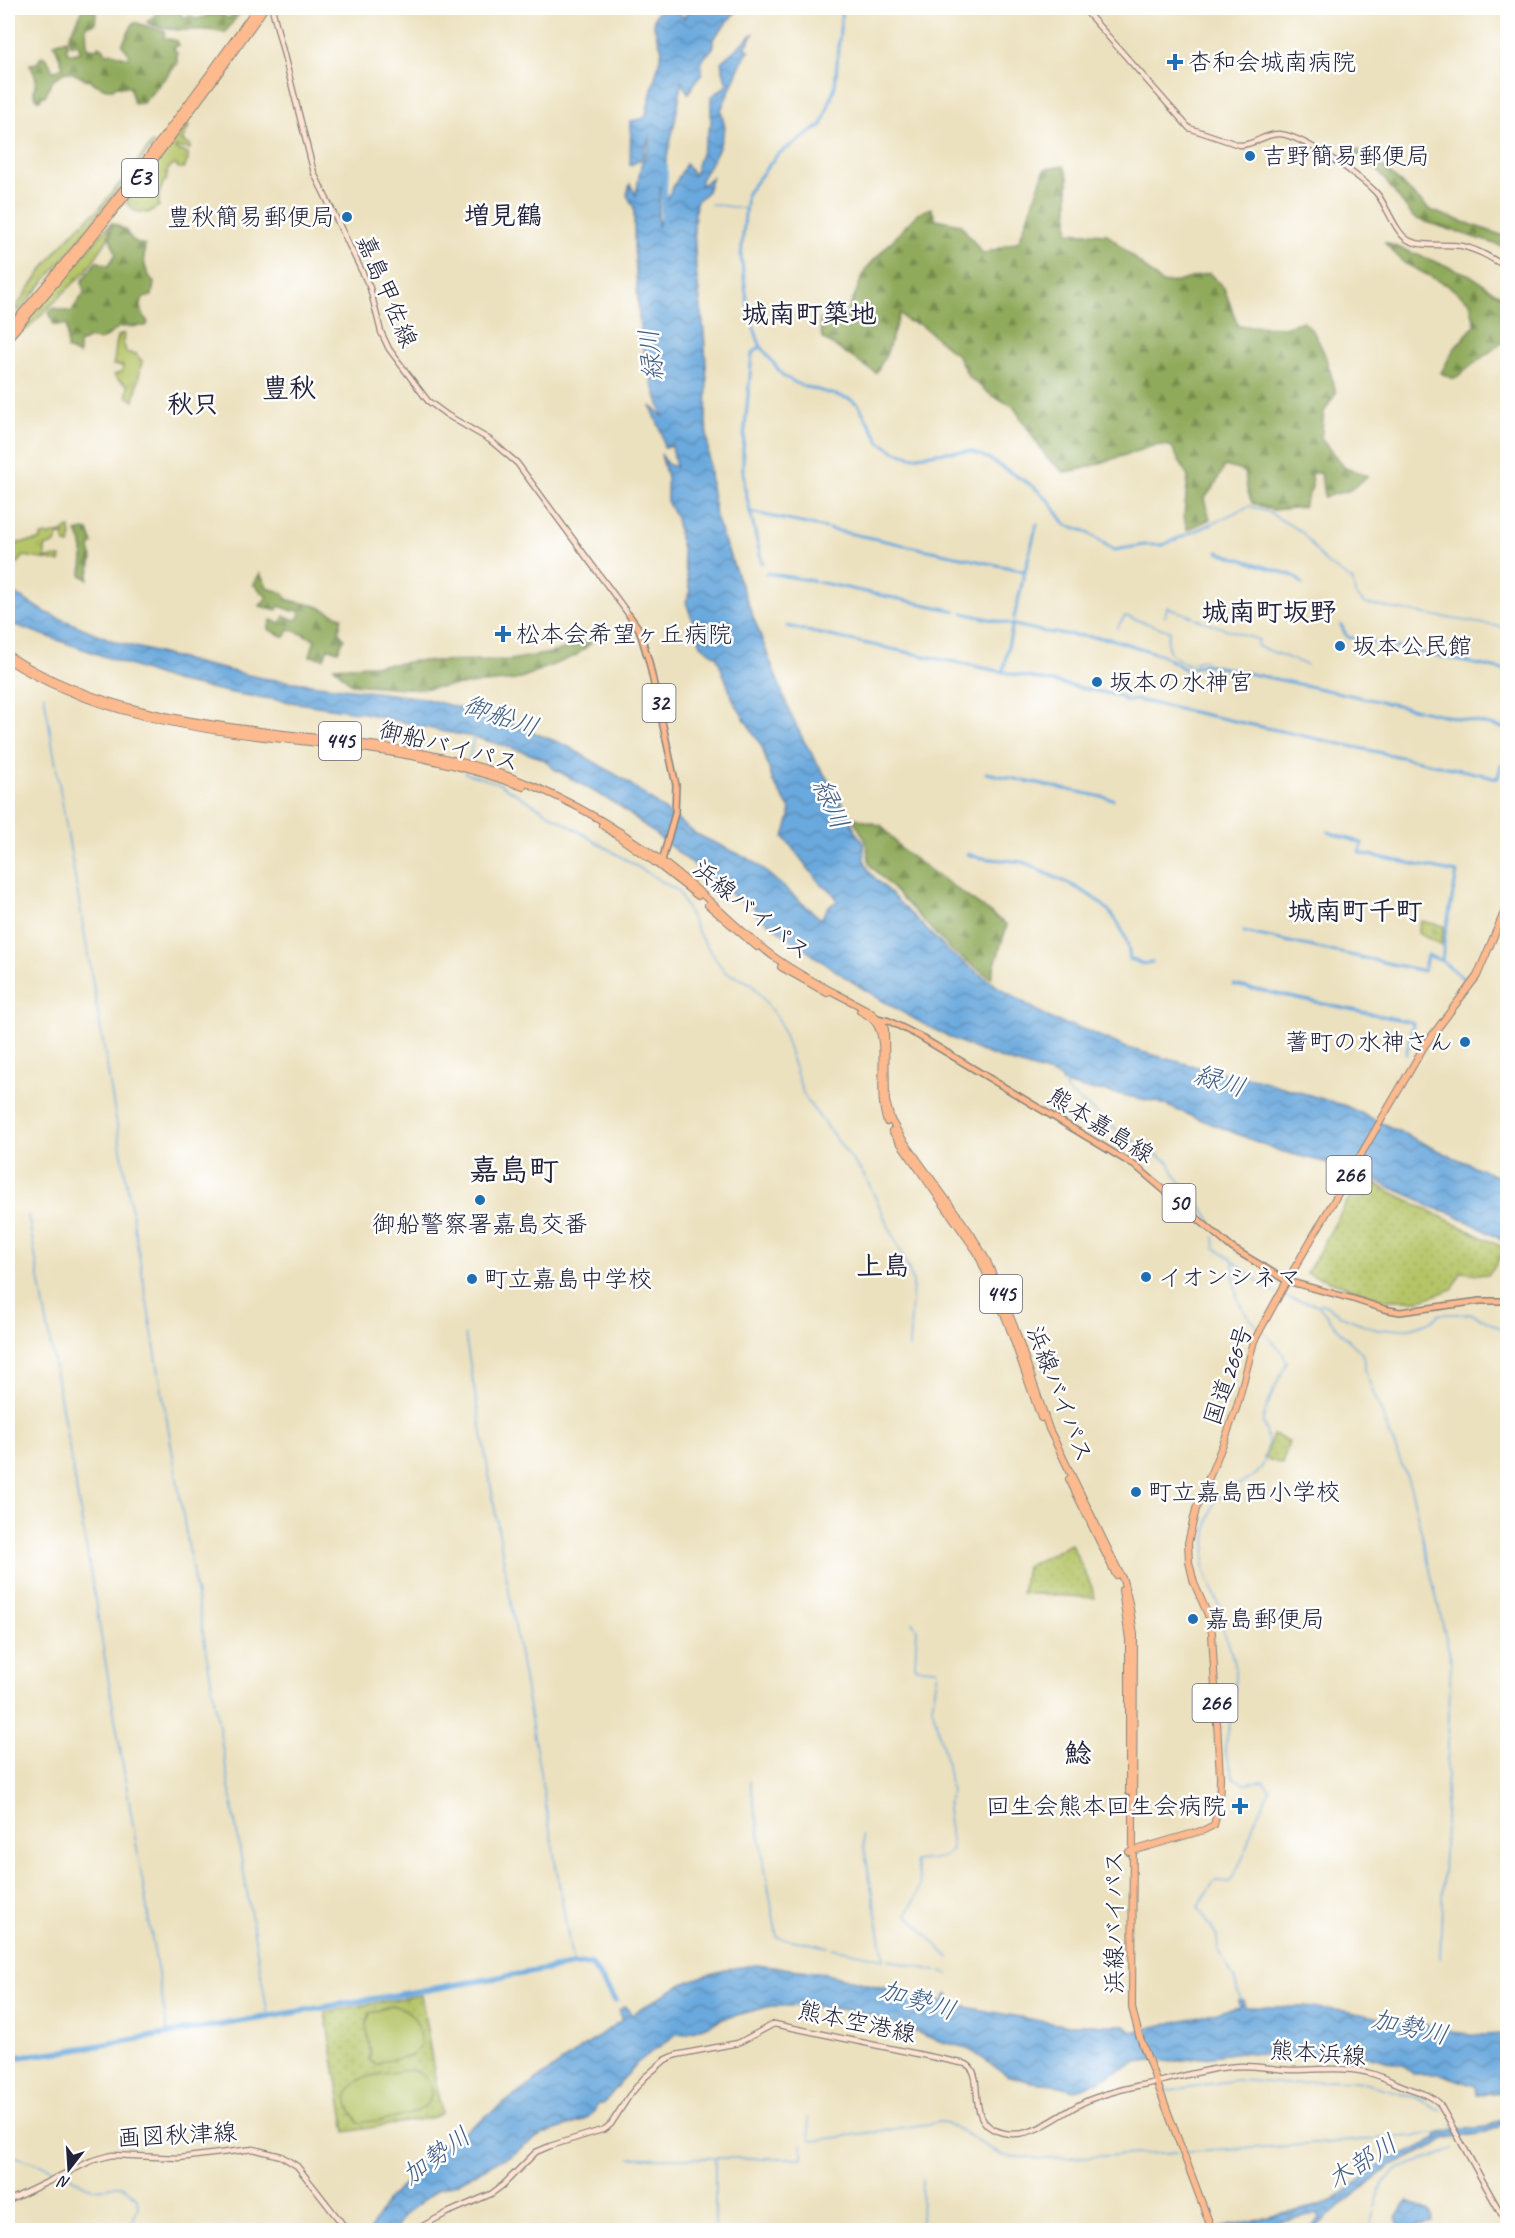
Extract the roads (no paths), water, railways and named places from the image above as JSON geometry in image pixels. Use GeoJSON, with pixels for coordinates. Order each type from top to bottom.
{"type":"FeatureCollection","features":[{"type":"Feature","properties":{"kind":"highway","name":"E3"},"geometry":{"type":"LineString","coordinates":[[8,330],[140,170],[261,8]]}},
{"type":"Feature","properties":{"kind":"highway","name":"E3"},"geometry":{"type":"LineString","coordinates":[[8,338],[96,234],[154,160],[261,8]]}},
{"type":"Feature","properties":{"kind":"highway","name":"御船バイパス"},"geometry":{"type":"LineString","coordinates":[[8,655],[43,675],[73,688],[164,716],[214,726],[392,748],[487,770],[536,788],[589,812],[661,858]]}},
{"type":"Feature","properties":{"kind":"highway","name":"御船バイパス"},"geometry":{"type":"LineString","coordinates":[[8,660],[53,685],[100,703],[135,713],[225,732],[401,754],[470,770],[562,802],[661,858]]}},
{"type":"Feature","properties":{"kind":"highway","name":"浜線バイパス"},"geometry":{"type":"LineString","coordinates":[[661,858],[777,964],[882,1022],[886,1035],[886,1101],[891,1120],[981,1248],[1014,1326],[1049,1429],[1123,1580],[1134,1634],[1130,1852],[1132,2005],[1139,2035],[1211,2230]]}},
{"type":"Feature","properties":{"kind":"highway","name":"国道266号"},"geometry":{"type":"LineString","coordinates":[[1130,1852],[1204,1830],[1214,1825],[1217,1815],[1220,1801],[1220,1777],[1212,1633],[1208,1615],[1194,1583],[1189,1562],[1188,1543],[1196,1509],[1237,1406],[1254,1341],[1291,1274],[1439,1024],[1477,976],[1508,903]]}},
{"type":"Feature","properties":{"kind":"main road","name":"嘉島甲佐線"},"geometry":{"type":"LineString","coordinates":[[272,8],[314,173],[370,288],[381,333],[389,349],[428,401],[490,440],[517,462],[629,615]]}},
{"type":"Feature","properties":{"kind":"main road"},"geometry":{"type":"LineString","coordinates":[[1083,8],[1189,128],[1232,143],[1245,145],[1268,135],[1279,133],[1290,135],[1362,180],[1378,196],[1402,234],[1408,239],[1416,243],[1470,248],[1508,268]]}},
{"type":"Feature","properties":{"kind":"main road","name":"32"},"geometry":{"type":"LineString","coordinates":[[629,615],[639,629],[649,662],[674,774],[675,806],[661,858]]}},
{"type":"Feature","properties":{"kind":"main road","name":"熊本嘉島線"},"geometry":{"type":"LineString","coordinates":[[875,1018],[889,1021],[919,1036],[1137,1167],[1232,1248],[1287,1281],[1400,1312],[1480,1301],[1508,1300]]}},
{"type":"Feature","properties":{"kind":"main road","name":"熊本空港線"},"geometry":{"type":"LineString","coordinates":[[415,2230],[491,2194],[541,2150],[611,2124],[629,2096],[664,2060],[676,2055],[738,2043],[774,2024],[970,2065],[974,2073],[981,2117],[995,2130],[1005,2133],[1022,2134],[1042,2126],[1089,2100],[1155,2080]]}},
{"type":"Feature","properties":{"kind":"main road","name":"熊本浜線"},"geometry":{"type":"LineString","coordinates":[[1155,2080],[1192,2072],[1240,2066],[1360,2071],[1431,2096],[1439,2103],[1508,2226]]}},
{"type":"Feature","properties":{"kind":"main road","name":"画図秋津線"},"geometry":{"type":"LineString","coordinates":[[8,2201],[91,2161],[112,2155],[179,2158],[240,2150],[259,2150],[281,2156],[297,2166],[347,2230]]}},
{"type":"Feature","properties":{"kind":"water"},"geometry":{"type":"Polygon","coordinates":[[[667,8],[675,8],[684,18],[689,8],[739,8],[713,39],[713,48],[701,61],[702,73],[688,93],[681,82],[661,191],[658,227],[668,196],[686,164],[694,175],[711,123],[711,97],[727,85],[721,62],[754,33],[745,48],[750,50],[742,61],[721,110],[725,128],[718,150],[701,180],[701,186],[712,177],[707,192],[696,202],[694,226],[696,270],[704,332],[707,381],[706,421],[711,486],[717,522],[790,713],[863,842],[864,859],[870,873],[950,953],[1001,989],[1053,1020],[1083,1029],[1127,1048],[1216,1072],[1256,1079],[1346,1106],[1507,1181],[1507,1243],[1454,1214],[1429,1206],[1344,1167],[1280,1151],[1157,1102],[1062,1083],[1060,1077],[994,1056],[944,1035],[888,1004],[833,969],[755,913],[754,907],[749,902],[741,902],[618,805],[554,769],[545,760],[474,737],[364,713],[237,694],[174,681],[15,625],[8,628],[8,590],[47,613],[116,642],[261,678],[423,698],[503,720],[567,746],[625,780],[696,834],[753,861],[821,919],[828,907],[838,901],[831,890],[822,886],[784,837],[790,809],[773,782],[762,747],[734,702],[717,657],[701,645],[686,602],[690,592],[676,518],[667,501],[667,478],[661,454],[667,464],[676,467],[672,446],[664,448],[662,434],[651,406],[663,416],[645,361],[640,329],[634,246],[634,208],[627,195],[630,184],[636,195],[641,165],[648,148],[650,134],[641,160],[630,165],[631,121],[645,118],[662,50],[653,23],[656,13],[667,8]]]}},
{"type":"Feature","properties":{"kind":"water","name":"加勢川"},"geometry":{"type":"Polygon","coordinates":[[[756,1965],[817,1972],[944,2002],[947,1994],[950,1995],[949,2003],[959,2011],[965,2007],[1063,2025],[1124,2025],[1132,2032],[1239,2007],[1238,2001],[1243,2001],[1245,2007],[1304,2007],[1346,2011],[1398,2022],[1412,2021],[1452,2032],[1482,2035],[1507,2034],[1507,2092],[1476,2094],[1475,2086],[1441,2074],[1413,2074],[1405,2066],[1356,2053],[1290,2056],[1240,2052],[1170,2062],[1158,2059],[1137,2062],[1075,2090],[1007,2075],[967,2048],[942,2042],[855,2011],[813,2006],[771,2006],[726,2018],[685,2034],[677,2034],[637,2063],[603,2104],[598,2104],[593,2113],[583,2121],[543,2134],[511,2156],[497,2161],[458,2183],[438,2189],[403,2216],[396,2230],[370,2230],[388,2199],[405,2183],[414,2163],[472,2126],[623,2019],[618,2011],[625,2006],[632,2015],[662,1995],[690,1981],[720,1971],[756,1965]]]}},
{"type":"Feature","properties":{"kind":"water"},"geometry":{"type":"Polygon","coordinates":[[[1507,2118],[1507,2122],[1486,2133],[1446,2138],[1390,2167],[1331,2213],[1314,2230],[1309,2230],[1320,2218],[1318,2213],[1242,2230],[1210,2230],[1323,2205],[1334,2200],[1391,2157],[1401,2156],[1436,2139],[1437,2134],[1451,2130],[1486,2127],[1507,2118]]]}},
{"type":"Feature","properties":{"kind":"water"},"geometry":{"type":"Polygon","coordinates":[[[1407,2201],[1430,2211],[1433,2222],[1399,2230],[1397,2217],[1407,2201]]]}},
{"type":"Feature","properties":{"kind":"waterway"},"geometry":{"type":"LineString","coordinates":[[842,8],[835,86],[822,125],[777,155],[747,193],[741,257],[749,314],[760,345],[783,376],[800,385],[850,399],[858,404],[880,442],[894,451],[912,457],[971,451],[989,459],[1034,487],[1049,501],[1066,525],[1085,531],[1114,550],[1145,545],[1163,545],[1211,524]]}},
{"type":"Feature","properties":{"kind":"waterway","name":"緑川"},"geometry":{"type":"LineString","coordinates":[[663,219],[665,167]]}},
{"type":"Feature","properties":{"kind":"waterway"},"geometry":{"type":"LineString","coordinates":[[711,204],[746,209]]}},
{"type":"Feature","properties":{"kind":"waterway"},"geometry":{"type":"LineString","coordinates":[[760,347],[752,354],[743,470],[745,489],[762,563]]}},
{"type":"Feature","properties":{"kind":"waterway"},"geometry":{"type":"LineString","coordinates":[[1211,524],[1249,506],[1264,510],[1302,532],[1324,561],[1353,581],[1355,594],[1365,604],[1508,628]]}},
{"type":"Feature","properties":{"kind":"waterway"},"geometry":{"type":"LineString","coordinates":[[750,512],[825,528]]}},
{"type":"Feature","properties":{"kind":"waterway"},"geometry":{"type":"LineString","coordinates":[[1025,571],[1037,524]]}},
{"type":"Feature","properties":{"kind":"waterway"},"geometry":{"type":"LineString","coordinates":[[829,529],[970,559]]}},
{"type":"Feature","properties":{"kind":"waterway"},"geometry":{"type":"LineString","coordinates":[[1218,552],[1294,576],[1303,584]]}},
{"type":"Feature","properties":{"kind":"waterway"},"geometry":{"type":"LineString","coordinates":[[973,560],[1025,571],[1014,618]]}},
{"type":"Feature","properties":{"kind":"waterway"},"geometry":{"type":"LineString","coordinates":[[766,573],[814,581]]}},
{"type":"Feature","properties":{"kind":"waterway"},"geometry":{"type":"LineString","coordinates":[[818,582],[956,611]]}},
{"type":"Feature","properties":{"kind":"waterway"},"geometry":{"type":"LineString","coordinates":[[1165,617],[1167,607],[1193,617]]}},
{"type":"Feature","properties":{"kind":"waterway"},"geometry":{"type":"LineString","coordinates":[[963,613],[1045,632],[1111,639],[1162,655],[1186,670],[1205,664],[1508,729]]}},
{"type":"Feature","properties":{"kind":"waterway"},"geometry":{"type":"LineString","coordinates":[[1117,628],[1125,616],[1170,631],[1167,643],[1173,656],[1188,664],[1205,659]]}},
{"type":"Feature","properties":{"kind":"waterway"},"geometry":{"type":"LineString","coordinates":[[1196,619],[1259,640],[1257,646],[1307,665]]}},
{"type":"Feature","properties":{"kind":"waterway"},"geometry":{"type":"LineString","coordinates":[[950,661],[1003,672],[1013,623]]}},
{"type":"Feature","properties":{"kind":"waterway"},"geometry":{"type":"LineString","coordinates":[[1341,625],[1347,637],[1508,671]]}},
{"type":"Feature","properties":{"kind":"waterway"},"geometry":{"type":"LineString","coordinates":[[787,626],[804,630]]}},
{"type":"Feature","properties":{"kind":"waterway"},"geometry":{"type":"LineString","coordinates":[[807,631],[948,661]]}},
{"type":"Feature","properties":{"kind":"waterway"},"geometry":{"type":"LineString","coordinates":[[1003,672],[1120,696],[1126,701],[1137,700],[1498,778],[1501,765]]}},
{"type":"Feature","properties":{"kind":"waterway"},"geometry":{"type":"LineString","coordinates":[[44,695],[268,2016]]}},
{"type":"Feature","properties":{"kind":"waterway","name":"御船川"},"geometry":{"type":"LineString","coordinates":[[468,763],[474,736]]}},
{"type":"Feature","properties":{"kind":"waterway"},"geometry":{"type":"LineString","coordinates":[[466,771],[465,773],[498,783],[678,891],[701,938],[725,972],[752,984],[779,1020],[803,1093],[866,1178],[907,1265],[913,1282],[909,1347]]}},
{"type":"Feature","properties":{"kind":"waterway"},"geometry":{"type":"LineString","coordinates":[[986,773],[1113,799]]}},
{"type":"Feature","properties":{"kind":"waterway"},"geometry":{"type":"LineString","coordinates":[[1328,832],[1362,843],[1360,853],[1457,873],[1442,960]]}},
{"type":"Feature","properties":{"kind":"waterway"},"geometry":{"type":"LineString","coordinates":[[967,854],[981,858],[1026,863],[1093,897],[1114,917],[1127,943],[1130,959],[1143,964],[1152,962]]}},
{"type":"Feature","properties":{"kind":"waterway"},"geometry":{"type":"LineString","coordinates":[[1244,932],[1424,971],[1427,955],[1442,961],[1467,981]]}},
{"type":"Feature","properties":{"kind":"waterway"},"geometry":{"type":"LineString","coordinates":[[1234,985],[1411,1022],[1413,1024],[1406,1054]]}},
{"type":"Feature","properties":{"kind":"waterway"},"geometry":{"type":"LineString","coordinates":[[1065,1084],[1066,1090],[1124,1135],[1169,1162],[1179,1180],[1206,1213],[1213,1229]]}},
{"type":"Feature","properties":{"kind":"waterway"},"geometry":{"type":"LineString","coordinates":[[28,1215],[168,2033]]}},
{"type":"Feature","properties":{"kind":"waterway"},"geometry":{"type":"LineString","coordinates":[[1214,1237],[1215,1248],[1233,1260],[1235,1290],[1240,1305],[1259,1328]]}},
{"type":"Feature","properties":{"kind":"waterway"},"geometry":{"type":"LineString","coordinates":[[1234,1261],[1266,1289],[1277,1294]]}},
{"type":"Feature","properties":{"kind":"waterway"},"geometry":{"type":"LineString","coordinates":[[1282,1296],[1318,1305],[1341,1333],[1361,1352],[1365,1362],[1365,1371],[1411,1488],[1451,1660],[1440,1958]]}},
{"type":"Feature","properties":{"kind":"waterway"},"geometry":{"type":"LineString","coordinates":[[1319,1305],[1322,1303],[1344,1317],[1378,1330],[1410,1328],[1432,1321],[1440,1314],[1472,1314],[1508,1332]]}},
{"type":"Feature","properties":{"kind":"waterway"},"geometry":{"type":"LineString","coordinates":[[1241,2002],[1234,1978],[1218,1949],[1217,1937],[1198,1907],[1213,1883],[1229,1882],[1232,1879],[1244,1855],[1254,1822],[1270,1789],[1263,1781],[1244,1783],[1234,1778],[1226,1756],[1225,1746],[1235,1700],[1235,1668],[1229,1644],[1224,1636],[1221,1611],[1204,1569],[1208,1520],[1216,1497],[1218,1499],[1228,1490],[1255,1475],[1266,1454],[1268,1439],[1263,1424],[1264,1417],[1287,1362],[1280,1349],[1262,1331]]}},
{"type":"Feature","properties":{"kind":"waterway"},"geometry":{"type":"LineString","coordinates":[[465,1335],[573,1965]]}},
{"type":"Feature","properties":{"kind":"waterway"},"geometry":{"type":"LineString","coordinates":[[912,1622],[917,1629],[915,1665],[917,1668],[937,1669],[938,1672],[932,1707],[946,1759],[951,1792],[947,1808],[952,1849],[941,1858],[915,1861],[920,1883],[907,1914],[949,1958]]}},
{"type":"Feature","properties":{"kind":"waterway"},"geometry":{"type":"LineString","coordinates":[[750,1781],[762,1849]]}},
{"type":"Feature","properties":{"kind":"waterway"},"geometry":{"type":"LineString","coordinates":[[832,1948],[884,1959],[862,1836]]}},
{"type":"Feature","properties":{"kind":"waterway"},"geometry":{"type":"LineString","coordinates":[[762,1852],[777,1937],[828,1947]]}},
{"type":"Feature","properties":{"kind":"waterway"},"geometry":{"type":"LineString","coordinates":[[888,1960],[936,1971]]}},
{"type":"Feature","properties":{"kind":"waterway"},"geometry":{"type":"LineString","coordinates":[[8,2058],[67,2051],[573,1965],[591,1964],[615,2000]]}},
{"type":"Feature","properties":{"kind":"waterway"},"geometry":{"type":"LineString","coordinates":[[941,1972],[948,1974]]}},
{"type":"Feature","properties":{"kind":"waterway"},"geometry":{"type":"LineString","coordinates":[[1164,2091],[1236,2080],[1288,2084],[1331,2080],[1356,2081],[1415,2097],[1441,2111]]}},
{"type":"Feature","properties":{"kind":"waterway"},"geometry":{"type":"LineString","coordinates":[[808,2118],[810,2140],[813,2141],[941,2122],[947,2123],[1003,2156],[1045,2159],[1179,2152]]}},
{"type":"Feature","properties":{"kind":"waterway"},"geometry":{"type":"LineString","coordinates":[[1453,2123],[1458,2132]]}},
{"type":"Feature","properties":{"kind":"waterway","name":"木部川"},"geometry":{"type":"LineString","coordinates":[[1187,2151],[1289,2146],[1437,2134]]}},
{"type":"Feature","properties":{"kind":"waterway"},"geometry":{"type":"LineString","coordinates":[[715,2230],[715,2158],[802,2158],[802,2144]]}},
{"type":"Feature","properties":{"kind":"waterway","name":"木部川"},"geometry":{"type":"LineString","coordinates":[[1375,2208],[1382,2184],[1398,2169],[1454,2149]]}},
{"type":"Feature","properties":{"kind":"waterway"},"geometry":{"type":"LineString","coordinates":[[8,2154],[63,2173]]}},
{"type":"Feature","properties":{"kind":"waterway"},"geometry":{"type":"LineString","coordinates":[[630,2158],[714,2158]]}},
{"type":"Feature","properties":{"kind":"waterway"},"geometry":{"type":"LineString","coordinates":[[68,2175],[90,2187],[101,2189],[119,2186],[129,2191],[137,2198],[138,2207],[133,2217],[136,2230]]}},
{"type":"Feature","properties":{"kind":"waterway"},"geometry":{"type":"LineString","coordinates":[[921,2230],[922,2180]]}},
{"type":"Feature","properties":{"kind":"waterway"},"geometry":{"type":"LineString","coordinates":[[1369,2230],[1374,2211]]}},
{"type":"Feature","properties":{"kind":"place","name":"杏和会城南病院"},"geometry":{"type":"Point","coordinates":[1175,62]}},
{"type":"Feature","properties":{"kind":"place","name":"吉野簡易郵便局"},"geometry":{"type":"Point","coordinates":[1250,156]}},
{"type":"Feature","properties":{"kind":"place","name":"豊秋簡易郵便局"},"geometry":{"type":"Point","coordinates":[347,217]}},
{"type":"Feature","properties":{"kind":"place","name":"松本会希望ヶ丘病院"},"geometry":{"type":"Point","coordinates":[503,634]}},
{"type":"Feature","properties":{"kind":"place","name":"坂本公民館"},"geometry":{"type":"Point","coordinates":[1340,646]}},
{"type":"Feature","properties":{"kind":"place","name":"坂本の水神宮"},"geometry":{"type":"Point","coordinates":[1097,682]}},
{"type":"Feature","properties":{"kind":"place","name":"蓍町の水神さん"},"geometry":{"type":"Point","coordinates":[1465,1042]}},
{"type":"Feature","properties":{"kind":"place","name":"御船警察署嘉島交番"},"geometry":{"type":"Point","coordinates":[480,1200]}},
{"type":"Feature","properties":{"kind":"place","name":"イオンシネマ"},"geometry":{"type":"Point","coordinates":[1146,1277]}},
{"type":"Feature","properties":{"kind":"place","name":"町立嘉島中学校"},"geometry":{"type":"Point","coordinates":[472,1279]}},
{"type":"Feature","properties":{"kind":"place","name":"町立嘉島西小学校"},"geometry":{"type":"Point","coordinates":[1136,1492]}},
{"type":"Feature","properties":{"kind":"place","name":"嘉島郵便局"},"geometry":{"type":"Point","coordinates":[1193,1619]}},
{"type":"Feature","properties":{"kind":"place","name":"回生会熊本回生会病院"},"geometry":{"type":"Point","coordinates":[1240,1806]}},
{"type":"Feature","properties":{"kind":"district","name":"増見鶴"},"geometry":{"type":"Point","coordinates":[503,215]}},
{"type":"Feature","properties":{"kind":"district","name":"城南町築地"},"geometry":{"type":"Point","coordinates":[809,314]}},
{"type":"Feature","properties":{"kind":"district","name":"豊秋"},"geometry":{"type":"Point","coordinates":[289,388]}},
{"type":"Feature","properties":{"kind":"district","name":"秋只"},"geometry":{"type":"Point","coordinates":[193,404]}},
{"type":"Feature","properties":{"kind":"district","name":"城南町坂野"},"geometry":{"type":"Point","coordinates":[1269,612]}},
{"type":"Feature","properties":{"kind":"district","name":"城南町千町"},"geometry":{"type":"Point","coordinates":[1355,911]}},
{"type":"Feature","properties":{"kind":"district","name":"嘉島町"},"geometry":{"type":"Point","coordinates":[514,1170]}},
{"type":"Feature","properties":{"kind":"district","name":"上島"},"geometry":{"type":"Point","coordinates":[883,1266]}},
{"type":"Feature","properties":{"kind":"district","name":"鯰"},"geometry":{"type":"Point","coordinates":[1078,1753]}}]}
